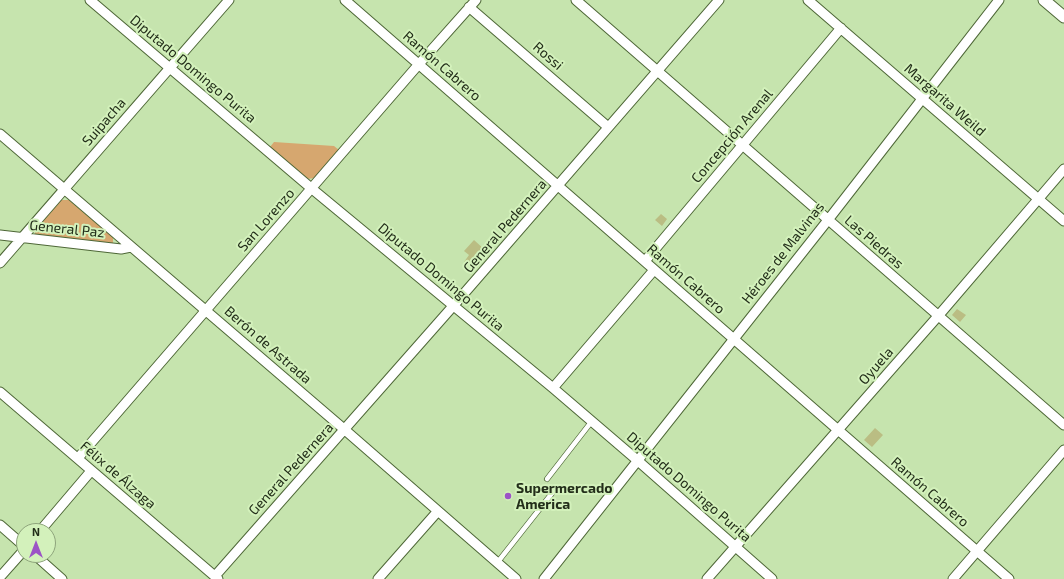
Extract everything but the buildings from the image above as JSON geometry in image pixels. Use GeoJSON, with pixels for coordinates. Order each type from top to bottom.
{"type":"FeatureCollection","features":[{"type":"Feature","properties":{"kind":"street","name":"Diputado Domingo Purita"},"geometry":{"type":"LineString","coordinates":[[90,0],[311,188],[454,305],[592,421],[772,579]]}},
{"type":"Feature","properties":{"kind":"street","name":"Suipacha"},"geometry":{"type":"LineString","coordinates":[[0,263],[229,0]]}},
{"type":"Feature","properties":{"kind":"street","name":"Ramón Cabrero"},"geometry":{"type":"LineString","coordinates":[[344,0],[1008,579]]}},
{"type":"Feature","properties":{"kind":"street","name":"Las Piedras"},"geometry":{"type":"LineString","coordinates":[[576,0],[1064,425]]}},
{"type":"Feature","properties":{"kind":"street","name":"General Pedernera"},"geometry":{"type":"LineString","coordinates":[[216,577],[719,0]]}},
{"type":"Feature","properties":{"kind":"street","name":"Margarita Weild"},"geometry":{"type":"LineString","coordinates":[[808,0],[1064,221]]}},
{"type":"Feature","properties":{"kind":"street","name":"Héroes de Malvinas"},"geometry":{"type":"LineString","coordinates":[[544,579],[828,220],[999,0]]}},
{"type":"Feature","properties":{"kind":"street"},"geometry":{"type":"LineString","coordinates":[[1044,0],[1064,18]]}},
{"type":"Feature","properties":{"kind":"street","name":"San Lorenzo"},"geometry":{"type":"LineString","coordinates":[[78,458],[472,4]]}},
{"type":"Feature","properties":{"kind":"street","name":"Rossi"},"geometry":{"type":"LineString","coordinates":[[472,4],[608,127]]}},
{"type":"Feature","properties":{"kind":"street","name":"Concepción Arenal"},"geometry":{"type":"LineString","coordinates":[[645,261],[841,28]]}},
{"type":"Feature","properties":{"kind":"street","name":"Berón de Astrada"},"geometry":{"type":"LineString","coordinates":[[0,134],[516,579]]}},
{"type":"Feature","properties":{"kind":"street","name":"Oyuela"},"geometry":{"type":"LineString","coordinates":[[708,579],[939,315],[1064,169]]}},
{"type":"Feature","properties":{"kind":"street","name":"General Paz"},"geometry":{"type":"LineString","coordinates":[[0,235],[121,249],[131,247]]}},
{"type":"Feature","properties":{"kind":"street"},"geometry":{"type":"LineString","coordinates":[[553,388],[654,270]]}},
{"type":"Feature","properties":{"kind":"street","name":"Félix de Álzaga"},"geometry":{"type":"LineString","coordinates":[[0,392],[216,577]]}},
{"type":"Feature","properties":{"kind":"street"},"geometry":{"type":"LineString","coordinates":[[953,579],[1064,450]]}},
{"type":"Feature","properties":{"kind":"street"},"geometry":{"type":"LineString","coordinates":[[47,523],[91,471]]}},
{"type":"Feature","properties":{"kind":"street"},"geometry":{"type":"LineString","coordinates":[[378,579],[438,511]]}},
{"type":"Feature","properties":{"kind":"street"},"geometry":{"type":"LineString","coordinates":[[0,525],[16,539]]}},
{"type":"Feature","properties":{"kind":"street"},"geometry":{"type":"LineString","coordinates":[[0,577],[16,559]]}},
{"type":"Feature","properties":{"kind":"street"},"geometry":{"type":"LineString","coordinates":[[44,563],[62,579]]}},
{"type":"Feature","properties":{"kind":"lane"},"geometry":{"type":"LineString","coordinates":[[547,479],[592,421]]}},
{"type":"Feature","properties":{"kind":"lane"},"geometry":{"type":"LineString","coordinates":[[498,563],[553,492]]}},
{"type":"Feature","properties":{"kind":"shaded area"},"geometry":{"type":"Polygon","coordinates":[[[274,142],[334,146],[339,150],[315,178],[307,179],[270,147],[274,142]]]}},
{"type":"Feature","properties":{"kind":"shaded area"},"geometry":{"type":"Polygon","coordinates":[[[61,200],[69,200],[113,237],[113,245],[35,235],[35,230],[61,200]]]}},
{"type":"Feature","properties":{"kind":"place","name":"Supermercado America"},"geometry":{"type":"Point","coordinates":[508,496]}}]}
